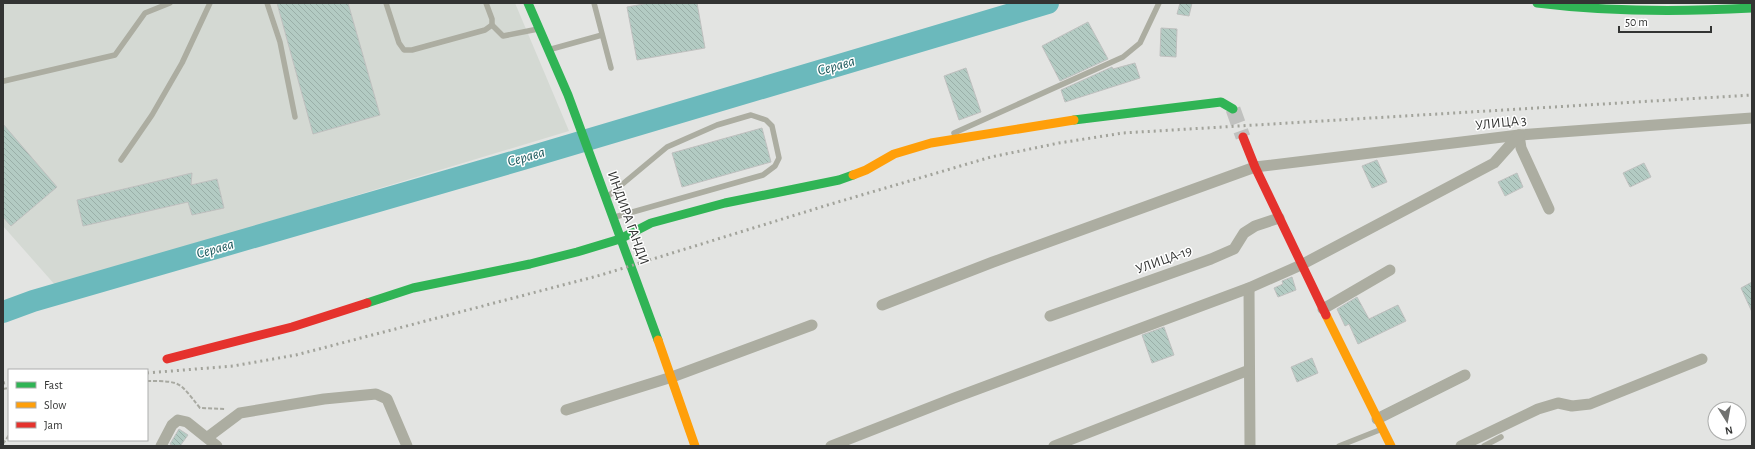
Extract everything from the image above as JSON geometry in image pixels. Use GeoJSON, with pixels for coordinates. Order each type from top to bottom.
{"type":"FeatureCollection","features":[{"type":"Feature","properties":{"kind":"street","name":"ИНДИРА ГАНДИ"},"geometry":{"type":"LineString","coordinates":[[528,3],[579,125],[612,218],[672,376],[695,446]]}},
{"type":"Feature","properties":{"kind":"street"},"geometry":{"type":"LineString","coordinates":[[1537,3],[1616,11],[1683,12],[1752,8]]}},
{"type":"Feature","properties":{"kind":"street"},"geometry":{"type":"LineString","coordinates":[[168,359],[292,327],[413,288],[530,264],[620,239],[651,223],[725,203],[839,180],[866,170],[894,154],[931,143],[1057,122],[1133,115],[1221,102],[1233,109]]}},
{"type":"Feature","properties":{"kind":"street","name":"УЛИЦА 3"},"geometry":{"type":"LineString","coordinates":[[882,305],[993,262],[1255,167],[1519,135],[1752,118]]}},
{"type":"Feature","properties":{"kind":"street"},"geometry":{"type":"LineString","coordinates":[[1519,135],[1521,148],[1549,209]]}},
{"type":"Feature","properties":{"kind":"street"},"geometry":{"type":"LineString","coordinates":[[831,446],[954,398],[1249,288],[1301,265],[1494,163],[1519,135]]}},
{"type":"Feature","properties":{"kind":"street"},"geometry":{"type":"LineString","coordinates":[[1243,137],[1255,167],[1301,265],[1391,446]]}},
{"type":"Feature","properties":{"kind":"street","name":"УЛИЦА-19"},"geometry":{"type":"LineString","coordinates":[[1050,316],[1211,259],[1234,249],[1244,233],[1255,226],[1279,218]]}},
{"type":"Feature","properties":{"kind":"street"},"geometry":{"type":"LineString","coordinates":[[1323,309],[1390,270]]}},
{"type":"Feature","properties":{"kind":"street"},"geometry":{"type":"LineString","coordinates":[[1249,288],[1250,446]]}},
{"type":"Feature","properties":{"kind":"street"},"geometry":{"type":"LineString","coordinates":[[566,410],[672,376],[812,325]]}},
{"type":"Feature","properties":{"kind":"street"},"geometry":{"type":"LineString","coordinates":[[1461,446],[1538,409],[1558,403],[1572,406],[1590,404],[1702,359]]}},
{"type":"Feature","properties":{"kind":"street"},"geometry":{"type":"LineString","coordinates":[[1054,446],[1249,370]]}},
{"type":"Feature","properties":{"kind":"street"},"geometry":{"type":"LineString","coordinates":[[1380,424],[1464,375]]}},
{"type":"Feature","properties":{"kind":"street"},"geometry":{"type":"LineString","coordinates":[[208,437],[240,412],[324,399],[376,394],[387,399],[407,446]]}},
{"type":"Feature","properties":{"kind":"street"},"geometry":{"type":"LineString","coordinates":[[161,446],[172,424],[178,420],[187,422],[208,437],[217,446]]}},
{"type":"Feature","properties":{"kind":"lane"},"geometry":{"type":"LineString","coordinates":[[4,81],[115,55],[145,13],[170,3]]}},
{"type":"Feature","properties":{"kind":"lane"},"geometry":{"type":"LineString","coordinates":[[121,160],[152,115],[182,64],[210,3]]}},
{"type":"Feature","properties":{"kind":"lane"},"geometry":{"type":"LineString","coordinates":[[267,3],[281,49],[295,117]]}},
{"type":"Feature","properties":{"kind":"lane"},"geometry":{"type":"LineString","coordinates":[[386,3],[399,43],[404,50],[412,50],[485,30],[492,25]]}},
{"type":"Feature","properties":{"kind":"lane"},"geometry":{"type":"LineString","coordinates":[[486,3],[492,19],[492,25],[503,36],[539,29]]}},
{"type":"Feature","properties":{"kind":"lane"},"geometry":{"type":"LineString","coordinates":[[594,3],[611,68]]}},
{"type":"Feature","properties":{"kind":"lane"},"geometry":{"type":"LineString","coordinates":[[931,143],[1123,57],[1140,43],[1159,3]]}},
{"type":"Feature","properties":{"kind":"lane"},"geometry":{"type":"LineString","coordinates":[[548,50],[602,35]]}},
{"type":"Feature","properties":{"kind":"lane"},"geometry":{"type":"LineString","coordinates":[[605,198],[667,147],[717,125],[751,115],[766,120],[772,126],[780,158],[775,166],[763,175],[612,218]]}},
{"type":"Feature","properties":{"kind":"lane"},"geometry":{"type":"LineString","coordinates":[[1338,446],[1380,424]]}},
{"type":"Feature","properties":{"kind":"lane"},"geometry":{"type":"LineString","coordinates":[[1484,446],[1501,437]]}},
{"type":"Feature","properties":{"kind":"path"},"geometry":{"type":"LineString","coordinates":[[148,381],[172,381],[182,387],[200,408],[240,412]]}},
{"type":"Feature","properties":{"kind":"shaded area"},"geometry":{"type":"Polygon","coordinates":[[[3,3],[515,3],[569,131],[56,286],[3,226],[3,3]]]}},
{"type":"Feature","properties":{"kind":"building"},"geometry":{"type":"Polygon","coordinates":[[[277,3],[348,3],[380,115],[313,134],[277,3]]]}},
{"type":"Feature","properties":{"kind":"building"},"geometry":{"type":"Polygon","coordinates":[[[649,3],[697,3],[705,48],[637,60],[627,7],[649,3]]]}},
{"type":"Feature","properties":{"kind":"building"},"geometry":{"type":"Polygon","coordinates":[[[1180,3],[1192,3],[1189,16],[1177,14],[1180,3]]]}},
{"type":"Feature","properties":{"kind":"building"},"geometry":{"type":"Polygon","coordinates":[[[1088,22],[1108,59],[1060,81],[1042,46],[1088,22]]]}},
{"type":"Feature","properties":{"kind":"building"},"geometry":{"type":"Polygon","coordinates":[[[1161,28],[1177,29],[1176,57],[1160,56],[1161,28]]]}},
{"type":"Feature","properties":{"kind":"building"},"geometry":{"type":"Polygon","coordinates":[[[1135,63],[1140,78],[1065,102],[1061,90],[1112,67],[1113,69],[1135,63]]]}},
{"type":"Feature","properties":{"kind":"building"},"geometry":{"type":"Polygon","coordinates":[[[966,68],[981,112],[959,120],[944,76],[966,68]]]}},
{"type":"Feature","properties":{"kind":"building"},"geometry":{"type":"Polygon","coordinates":[[[3,124],[57,187],[11,226],[3,217],[3,124]]]}},
{"type":"Feature","properties":{"kind":"building"},"geometry":{"type":"Polygon","coordinates":[[[762,128],[771,162],[682,187],[672,153],[762,128]]]}},
{"type":"Feature","properties":{"kind":"building"},"geometry":{"type":"Polygon","coordinates":[[[1377,160],[1387,182],[1372,188],[1362,166],[1377,160]]]}},
{"type":"Feature","properties":{"kind":"building"},"geometry":{"type":"Polygon","coordinates":[[[1644,163],[1651,177],[1630,187],[1623,173],[1644,163]]]}},
{"type":"Feature","properties":{"kind":"building"},"geometry":{"type":"Polygon","coordinates":[[[192,173],[191,185],[217,179],[224,208],[192,215],[188,202],[83,226],[77,200],[192,173]]]}},
{"type":"Feature","properties":{"kind":"building"},"geometry":{"type":"Polygon","coordinates":[[[1517,173],[1523,187],[1505,196],[1498,182],[1517,173]]]}},
{"type":"Feature","properties":{"kind":"building"},"geometry":{"type":"Polygon","coordinates":[[[1292,277],[1296,290],[1278,297],[1274,288],[1283,284],[1282,281],[1292,277]]]}},
{"type":"Feature","properties":{"kind":"building"},"geometry":{"type":"Polygon","coordinates":[[[1752,282],[1752,312],[1741,288],[1752,282]]]}},
{"type":"Feature","properties":{"kind":"building"},"geometry":{"type":"Polygon","coordinates":[[[1357,297],[1369,319],[1398,305],[1406,321],[1358,344],[1349,324],[1345,326],[1337,309],[1357,297]]]}},
{"type":"Feature","properties":{"kind":"building"},"geometry":{"type":"Polygon","coordinates":[[[1164,327],[1174,355],[1152,363],[1142,335],[1164,327]]]}},
{"type":"Feature","properties":{"kind":"building"},"geometry":{"type":"Polygon","coordinates":[[[1312,358],[1318,373],[1297,382],[1291,367],[1312,358]]]}},
{"type":"Feature","properties":{"kind":"building"},"geometry":{"type":"Polygon","coordinates":[[[179,429],[188,435],[180,446],[174,446],[170,444],[179,429]]]}},
{"type":"Feature","properties":{"kind":"waterway","name":"Серава"},"geometry":{"type":"LineString","coordinates":[[3,312],[33,301],[523,159],[1048,3]]}},
{"type":"Feature","properties":{"kind":"tunnel"},"geometry":{"type":"LineString","coordinates":[[1233,109],[1243,137]]}},
{"type":"Feature","properties":{"kind":"railway"},"geometry":{"type":"LineString","coordinates":[[148,373],[233,366],[296,355],[601,275],[831,204],[991,157],[1059,143],[1123,133],[1752,95]]}},
{"type":"Feature","properties":{"kind":"railway"},"geometry":{"type":"LineString","coordinates":[[3,383],[8,382]]}},
{"type":"Feature","properties":{"kind":"traffic: fast"},"geometry":{"type":"LineString","coordinates":[[528,3],[568,95],[658,340]]}},
{"type":"Feature","properties":{"kind":"traffic: fast"},"geometry":{"type":"LineString","coordinates":[[1537,3],[1618,10],[1752,8]]}},
{"type":"Feature","properties":{"kind":"traffic: fast"},"geometry":{"type":"LineString","coordinates":[[1074,120],[1221,102],[1233,109]]}},
{"type":"Feature","properties":{"kind":"traffic: fast"},"geometry":{"type":"LineString","coordinates":[[367,303],[413,288],[530,264],[577,252],[620,239],[651,223],[725,203],[839,180],[853,175]]}},
{"type":"Feature","properties":{"kind":"traffic: slow"},"geometry":{"type":"LineString","coordinates":[[853,175],[866,170],[894,154],[931,143],[1074,120]]}},
{"type":"Feature","properties":{"kind":"traffic: slow"},"geometry":{"type":"LineString","coordinates":[[1326,315],[1391,446]]}},
{"type":"Feature","properties":{"kind":"traffic: slow"},"geometry":{"type":"LineString","coordinates":[[658,340],[695,446]]}},
{"type":"Feature","properties":{"kind":"traffic: jam"},"geometry":{"type":"LineString","coordinates":[[1243,137],[1255,167],[1326,315]]}},
{"type":"Feature","properties":{"kind":"traffic: jam"},"geometry":{"type":"LineString","coordinates":[[167,359],[292,327],[367,303]]}}]}
